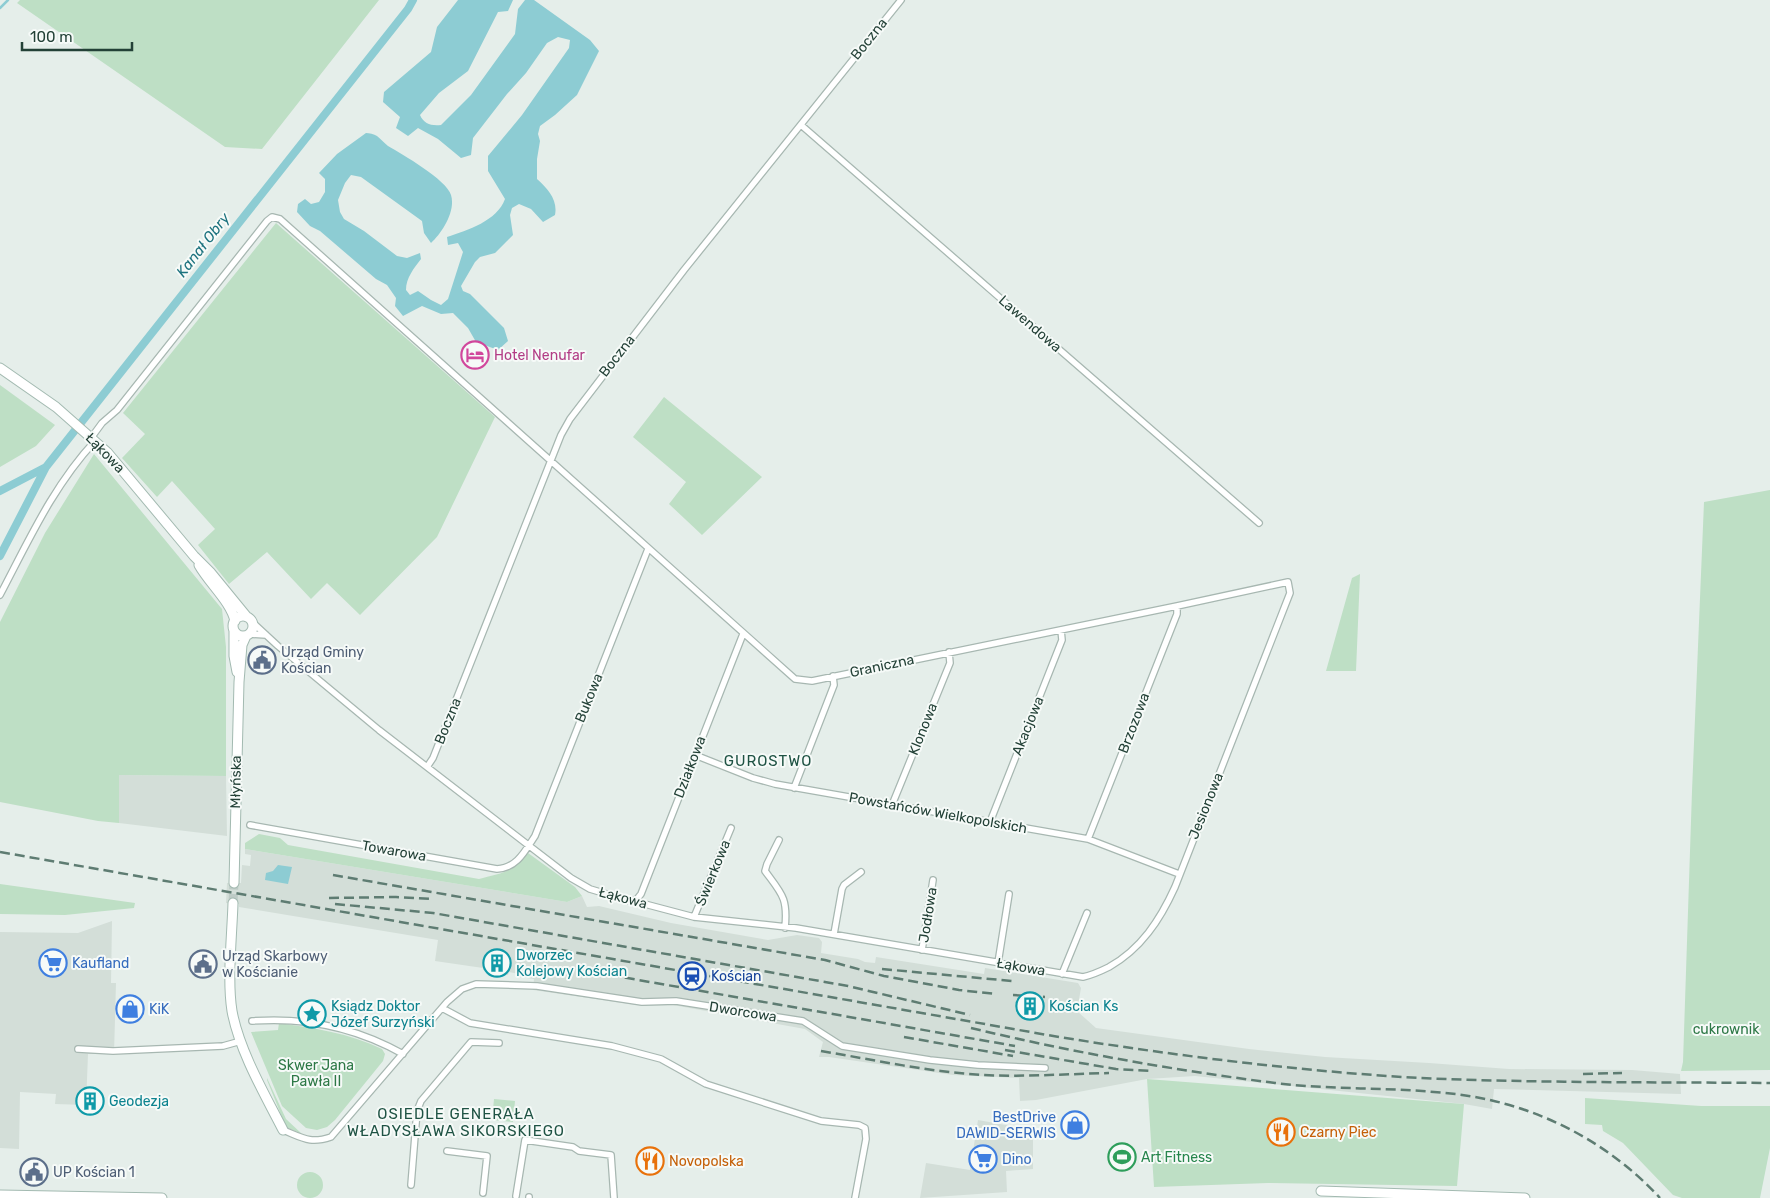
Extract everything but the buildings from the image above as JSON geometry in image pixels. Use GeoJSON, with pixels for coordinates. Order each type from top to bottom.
{"type":"FeatureCollection","features":[{"type":"Feature","properties":{"kind":"street","name":"Boczna"},"geometry":{"type":"LineString","coordinates":[[427,767],[437,749],[550,462],[570,419],[584,398],[684,270],[901,0]]}},
{"type":"Feature","properties":{"kind":"street","name":"Lawendowa"},"geometry":{"type":"LineString","coordinates":[[801,125],[1259,523]]}},
{"type":"Feature","properties":{"kind":"street","name":"Graniczna"},"geometry":{"type":"LineString","coordinates":[[92,438],[102,422],[117,410],[272,217],[280,219],[795,679],[812,681],[1288,582]]}},
{"type":"Feature","properties":{"kind":"street","name":"Łąkowa"},"geometry":{"type":"LineString","coordinates":[[0,368],[66,415],[113,459],[194,556],[211,572],[250,619],[266,635],[366,719],[582,885],[605,894],[630,901],[637,899],[641,904],[694,917],[796,928],[1062,974]]}},
{"type":"Feature","properties":{"kind":"street"},"geometry":{"type":"LineString","coordinates":[[0,595],[42,514],[92,438]]}},
{"type":"Feature","properties":{"kind":"street","name":"Bukowa"},"geometry":{"type":"LineString","coordinates":[[528,845],[535,836],[648,549]]}},
{"type":"Feature","properties":{"kind":"street","name":"Łąkowa"},"geometry":{"type":"LineString","coordinates":[[194,556],[206,578],[227,603],[235,621]]}},
{"type":"Feature","properties":{"kind":"street","name":"Jesionowa"},"geometry":{"type":"LineString","coordinates":[[1062,974],[1087,976],[1106,968],[1139,944],[1156,924],[1180,874],[1290,593],[1288,582]]}},
{"type":"Feature","properties":{"kind":"street","name":"Brzozowa"},"geometry":{"type":"LineString","coordinates":[[1088,839],[1177,614],[1177,606]]}},
{"type":"Feature","properties":{"kind":"street"},"geometry":{"type":"LineString","coordinates":[[248,635],[253,628],[250,619],[240,617],[235,621],[234,631],[239,635],[248,635],[266,635]]}},
{"type":"Feature","properties":{"kind":"street","name":"Akacjowa"},"geometry":{"type":"LineString","coordinates":[[990,822],[1062,640],[1061,630]]}},
{"type":"Feature","properties":{"kind":"street","name":"Młyńska"},"geometry":{"type":"LineString","coordinates":[[234,631],[234,656],[239,682]]}},
{"type":"Feature","properties":{"kind":"street","name":"Działkowa"},"geometry":{"type":"LineString","coordinates":[[637,899],[743,634]]}},
{"type":"Feature","properties":{"kind":"street","name":"Młyńska"},"geometry":{"type":"LineString","coordinates":[[234,883],[239,682],[242,645],[248,635]]}},
{"type":"Feature","properties":{"kind":"street","name":"Klonowa"},"geometry":{"type":"LineString","coordinates":[[892,805],[950,663],[949,652]]}},
{"type":"Feature","properties":{"kind":"street"},"geometry":{"type":"LineString","coordinates":[[794,788],[834,685],[833,676]]}},
{"type":"Feature","properties":{"kind":"street","name":"Powstańców Wielkopolskich"},"geometry":{"type":"LineString","coordinates":[[695,755],[753,778],[794,788],[1088,839],[1180,874]]}},
{"type":"Feature","properties":{"kind":"street","name":"Towarowa"},"geometry":{"type":"LineString","coordinates":[[250,825],[497,869],[506,868],[513,864],[528,845]]}},
{"type":"Feature","properties":{"kind":"street","name":"Świerkowa"},"geometry":{"type":"LineString","coordinates":[[694,917],[731,828]]}},
{"type":"Feature","properties":{"kind":"street"},"geometry":{"type":"LineString","coordinates":[[779,840],[767,864],[766,871],[785,900],[785,928]]}},
{"type":"Feature","properties":{"kind":"street"},"geometry":{"type":"LineString","coordinates":[[834,934],[842,889],[844,885],[861,872]]}},
{"type":"Feature","properties":{"kind":"street","name":"Jodłowa"},"geometry":{"type":"LineString","coordinates":[[922,950],[933,880]]}},
{"type":"Feature","properties":{"kind":"street"},"geometry":{"type":"LineString","coordinates":[[998,962],[1009,894]]}},
{"type":"Feature","properties":{"kind":"street"},"geometry":{"type":"LineString","coordinates":[[233,904],[232,1008],[241,1041],[283,1130]]}},
{"type":"Feature","properties":{"kind":"street"},"geometry":{"type":"LineString","coordinates":[[1062,974],[1087,913]]}},
{"type":"Feature","properties":{"kind":"street","name":"Dworcowa"},"geometry":{"type":"LineString","coordinates":[[283,1130],[312,1141],[331,1137],[442,1008],[462,989],[476,984],[538,986],[642,1002],[676,1001],[803,1021],[842,1046],[930,1060],[978,1065],[1045,1068]]}},
{"type":"Feature","properties":{"kind":"street"},"geometry":{"type":"LineString","coordinates":[[442,1008],[470,1023],[612,1046],[661,1059],[706,1084],[821,1121],[860,1125],[865,1128],[866,1138],[855,1198]]}},
{"type":"Feature","properties":{"kind":"street"},"geometry":{"type":"LineString","coordinates":[[252,1021],[286,1020],[336,1027],[372,1038],[403,1054]]}},
{"type":"Feature","properties":{"kind":"street"},"geometry":{"type":"LineString","coordinates":[[78,1049],[113,1051],[223,1046],[241,1041]]}},
{"type":"Feature","properties":{"kind":"street"},"geometry":{"type":"LineString","coordinates":[[411,1185],[417,1111],[421,1101],[471,1042],[499,1042]]}},
{"type":"Feature","properties":{"kind":"street"},"geometry":{"type":"LineString","coordinates":[[516,1196],[525,1140],[573,1147],[579,1151],[611,1155],[614,1198]]}},
{"type":"Feature","properties":{"kind":"street"},"geometry":{"type":"LineString","coordinates":[[447,1151],[487,1156],[483,1193]]}},
{"type":"Feature","properties":{"kind":"street"},"geometry":{"type":"LineString","coordinates":[[0,1195],[162,1198]]}},
{"type":"Feature","properties":{"kind":"street"},"geometry":{"type":"LineString","coordinates":[[1321,1195],[1524,1198]]}},
{"type":"Feature","properties":{"kind":"shaded area"},"geometry":{"type":"Polygon","coordinates":[[[119,775],[226,776],[227,836],[119,823],[119,775]]]}},
{"type":"Feature","properties":{"kind":"shaded area"},"geometry":{"type":"Polygon","coordinates":[[[245,849],[567,902],[582,896],[587,907],[599,906],[671,923],[768,940],[797,935],[819,938],[822,942],[821,953],[858,959],[865,962],[875,963],[876,957],[984,974],[985,968],[1078,983],[1081,988],[1077,1011],[1096,1028],[1249,1049],[1325,1057],[1509,1069],[1632,1070],[1680,1074],[1681,1094],[1494,1089],[1492,1109],[1464,1104],[1195,1076],[1147,1079],[1036,1100],[1020,1101],[1019,1078],[953,1075],[819,1057],[823,1042],[805,1029],[673,1005],[644,1006],[533,990],[534,979],[519,977],[519,974],[509,972],[508,975],[500,973],[500,971],[483,970],[483,968],[435,961],[438,940],[239,907],[239,904],[226,903],[227,883],[241,883],[242,865],[250,866],[251,855],[245,854],[245,849]]]}},
{"type":"Feature","properties":{"kind":"shaded area"},"geometry":{"type":"Polygon","coordinates":[[[112,921],[111,983],[116,983],[114,1054],[88,1054],[86,1105],[55,1104],[56,1094],[20,1092],[19,1149],[0,1148],[0,932],[78,933],[112,921]]]}},
{"type":"Feature","properties":{"kind":"shaded area"},"geometry":{"type":"Polygon","coordinates":[[[978,1120],[1033,1130],[1033,1169],[1006,1171],[1007,1192],[920,1198],[926,1163],[970,1170],[978,1120]]]}},
{"type":"Feature","properties":{"kind":"green space"},"geometry":{"type":"Polygon","coordinates":[[[20,0],[379,0],[262,149],[225,147],[17,3],[20,0]]]}},
{"type":"Feature","properties":{"kind":"green space"},"geometry":{"type":"Polygon","coordinates":[[[276,223],[495,417],[437,537],[360,615],[327,583],[311,599],[267,552],[229,584],[198,545],[215,529],[172,481],[157,497],[122,458],[145,434],[123,413],[276,223]]]}},
{"type":"Feature","properties":{"kind":"green space"},"geometry":{"type":"Polygon","coordinates":[[[0,385],[55,425],[36,446],[0,467],[0,385]]]}},
{"type":"Feature","properties":{"kind":"green space"},"geometry":{"type":"Polygon","coordinates":[[[664,397],[762,477],[702,535],[669,504],[686,482],[633,437],[664,397]]]}},
{"type":"Feature","properties":{"kind":"green space"},"geometry":{"type":"Polygon","coordinates":[[[94,454],[222,609],[226,647],[226,776],[119,775],[119,823],[98,821],[0,802],[0,622],[45,533],[94,454]]]}},
{"type":"Feature","properties":{"kind":"green space","name":"cukrownik"},"geometry":{"type":"Polygon","coordinates":[[[1770,490],[1770,1070],[1681,1071],[1683,1062],[1704,502],[1770,490]]]}},
{"type":"Feature","properties":{"kind":"green space"},"geometry":{"type":"Polygon","coordinates":[[[1360,574],[1356,671],[1326,671],[1352,578],[1360,574]]]}},
{"type":"Feature","properties":{"kind":"green space"},"geometry":{"type":"Polygon","coordinates":[[[259,834],[280,838],[288,845],[479,879],[512,869],[528,853],[575,887],[582,896],[567,902],[245,849],[245,843],[259,834]]]}},
{"type":"Feature","properties":{"kind":"green space"},"geometry":{"type":"Polygon","coordinates":[[[0,884],[135,903],[134,908],[65,915],[0,914],[0,884]]]}},
{"type":"Feature","properties":{"kind":"green space","name":"Skwer Jana Pawła II"},"geometry":{"type":"Polygon","coordinates":[[[279,1023],[344,1035],[370,1043],[382,1049],[385,1054],[383,1061],[335,1120],[327,1127],[317,1130],[306,1128],[282,1106],[251,1032],[278,1030],[279,1023]]]}},
{"type":"Feature","properties":{"kind":"green space"},"geometry":{"type":"Polygon","coordinates":[[[267,1078],[286,1119],[302,1134],[286,1127],[267,1078]]]}},
{"type":"Feature","properties":{"kind":"green space"},"geometry":{"type":"Polygon","coordinates":[[[1147,1079],[1464,1104],[1457,1186],[1268,1183],[1154,1187],[1147,1079]]]}},
{"type":"Feature","properties":{"kind":"green space"},"geometry":{"type":"Polygon","coordinates":[[[1585,1098],[1701,1106],[1770,1106],[1770,1148],[1760,1198],[1682,1198],[1673,1195],[1623,1143],[1603,1131],[1602,1125],[1585,1124],[1585,1098]]]}},
{"type":"Feature","properties":{"kind":"green space"},"geometry":{"type":"Polygon","coordinates":[[[494,1099],[515,1101],[513,1122],[492,1120],[494,1099]]]}},
{"type":"Feature","properties":{"kind":"green space"},"geometry":{"type":"Polygon","coordinates":[[[310,1172],[319,1176],[323,1185],[319,1194],[310,1198],[301,1194],[297,1185],[301,1176],[310,1172]]]}},
{"type":"Feature","properties":{"kind":"water"},"geometry":{"type":"Polygon","coordinates":[[[458,0],[513,0],[508,11],[498,12],[468,71],[439,93],[420,115],[428,124],[441,125],[471,95],[515,34],[518,9],[525,0],[534,0],[590,40],[599,51],[577,95],[540,126],[538,134],[540,141],[537,159],[537,179],[554,200],[555,215],[543,222],[531,209],[519,204],[512,208],[510,215],[513,235],[495,253],[480,257],[461,286],[463,291],[470,294],[504,328],[508,341],[498,350],[476,342],[468,328],[453,313],[441,314],[422,306],[403,316],[395,306],[396,298],[387,285],[376,279],[320,231],[310,226],[297,212],[298,204],[305,199],[311,204],[319,202],[325,192],[325,179],[319,173],[337,154],[366,133],[376,135],[388,146],[433,175],[448,189],[452,201],[450,215],[439,234],[431,243],[424,233],[422,221],[361,177],[351,175],[345,183],[338,200],[340,212],[344,219],[364,231],[397,256],[407,258],[420,253],[421,259],[407,281],[406,290],[410,295],[418,291],[441,305],[448,299],[463,252],[458,243],[448,245],[447,237],[481,224],[501,207],[505,199],[488,171],[488,156],[522,115],[569,48],[570,40],[558,37],[547,43],[526,73],[473,138],[471,155],[461,158],[438,139],[418,128],[408,136],[396,128],[400,117],[383,102],[384,92],[431,52],[437,27],[458,0]]]}},
{"type":"Feature","properties":{"kind":"water"},"geometry":{"type":"Polygon","coordinates":[[[278,865],[292,867],[288,884],[265,880],[266,873],[273,871],[278,865]]]}},
{"type":"Feature","properties":{"kind":"waterway"},"geometry":{"type":"LineString","coordinates":[[0,8],[8,0]]}},
{"type":"Feature","properties":{"kind":"waterway","name":"Kanał Obry"},"geometry":{"type":"LineString","coordinates":[[0,491],[46,467],[408,9],[413,0]]}},
{"type":"Feature","properties":{"kind":"waterway"},"geometry":{"type":"LineString","coordinates":[[0,556],[46,467]]}},
{"type":"Feature","properties":{"kind":"tunnel"},"geometry":{"type":"LineString","coordinates":[[233,903],[234,883]]}},
{"type":"Feature","properties":{"kind":"railway"},"geometry":{"type":"LineString","coordinates":[[0,852],[1059,1037],[1193,1056],[1283,1067],[1419,1078],[1551,1082],[1770,1083]]}},
{"type":"Feature","properties":{"kind":"railway"},"geometry":{"type":"LineString","coordinates":[[333,875],[825,960],[884,976],[959,990],[996,994]]}},
{"type":"Feature","properties":{"kind":"railway"},"geometry":{"type":"LineString","coordinates":[[329,898],[396,897],[432,899]]}},
{"type":"Feature","properties":{"kind":"railway"},"geometry":{"type":"LineString","coordinates":[[335,904],[433,913],[848,986],[970,1015]]}},
{"type":"Feature","properties":{"kind":"railway"},"geometry":{"type":"LineString","coordinates":[[882,969],[1012,981]]}},
{"type":"Feature","properties":{"kind":"railway"},"geometry":{"type":"LineString","coordinates":[[610,975],[1015,1046]]}},
{"type":"Feature","properties":{"kind":"railway"},"geometry":{"type":"LineString","coordinates":[[1013,995],[1045,997]]}},
{"type":"Feature","properties":{"kind":"railway"},"geometry":{"type":"LineString","coordinates":[[971,1028],[1084,1053],[1237,1078],[1296,1085],[1445,1093],[1505,1104],[1534,1113],[1562,1125],[1589,1140],[1638,1176],[1660,1198]]}},
{"type":"Feature","properties":{"kind":"railway"},"geometry":{"type":"LineString","coordinates":[[904,1037],[1013,1056]]}},
{"type":"Feature","properties":{"kind":"railway"},"geometry":{"type":"LineString","coordinates":[[1005,1050],[1116,1069],[1153,1071]]}},
{"type":"Feature","properties":{"kind":"railway"},"geometry":{"type":"LineString","coordinates":[[821,1051],[902,1065],[984,1075],[1109,1073]]}},
{"type":"Feature","properties":{"kind":"railway"},"geometry":{"type":"LineString","coordinates":[[1583,1074],[1622,1073]]}},
{"type":"Feature","properties":{"kind":"place","name":"Hotel Nenufar"},"geometry":{"type":"Point","coordinates":[475,355]}},
{"type":"Feature","properties":{"kind":"place","name":"Urząd Gminy Kościan"},"geometry":{"type":"Point","coordinates":[262,660]}},
{"type":"Feature","properties":{"kind":"place","name":"Kaufland"},"geometry":{"type":"Point","coordinates":[53,963]}},
{"type":"Feature","properties":{"kind":"place","name":"Dworzec Kolejowy Kościan"},"geometry":{"type":"Point","coordinates":[497,963]}},
{"type":"Feature","properties":{"kind":"place","name":"Urząd Skarbowy w Kościanie"},"geometry":{"type":"Point","coordinates":[203,964]}},
{"type":"Feature","properties":{"kind":"place","name":"Kościan"},"geometry":{"type":"Point","coordinates":[692,976]}},
{"type":"Feature","properties":{"kind":"place","name":"Kościan Ks"},"geometry":{"type":"Point","coordinates":[1030,1006]}},
{"type":"Feature","properties":{"kind":"place","name":"KiK"},"geometry":{"type":"Point","coordinates":[130,1009]}},
{"type":"Feature","properties":{"kind":"place","name":"Ksiądz Doktor Józef Surzyński"},"geometry":{"type":"Point","coordinates":[312,1014]}},
{"type":"Feature","properties":{"kind":"place","name":"Geodezja"},"geometry":{"type":"Point","coordinates":[90,1101]}},
{"type":"Feature","properties":{"kind":"place","name":"BestDrive DAWID-SERWIS"},"geometry":{"type":"Point","coordinates":[1075,1125]}},
{"type":"Feature","properties":{"kind":"place","name":"Czarny Piec"},"geometry":{"type":"Point","coordinates":[1281,1132]}},
{"type":"Feature","properties":{"kind":"place","name":"Art Fitness"},"geometry":{"type":"Point","coordinates":[1122,1157]}},
{"type":"Feature","properties":{"kind":"place","name":"Dino"},"geometry":{"type":"Point","coordinates":[983,1159]}},
{"type":"Feature","properties":{"kind":"place","name":"Novopolska"},"geometry":{"type":"Point","coordinates":[650,1161]}},
{"type":"Feature","properties":{"kind":"place","name":"UP Kościan 1"},"geometry":{"type":"Point","coordinates":[34,1172]}},
{"type":"Feature","properties":{"kind":"district","name":"GUROSTWO"},"geometry":{"type":"Point","coordinates":[768,761]}},
{"type":"Feature","properties":{"kind":"district","name":"OSIEDLE GENERAŁA WŁADYSŁAWA SIKORSKIEGO"},"geometry":{"type":"Point","coordinates":[456,1122]}}]}
